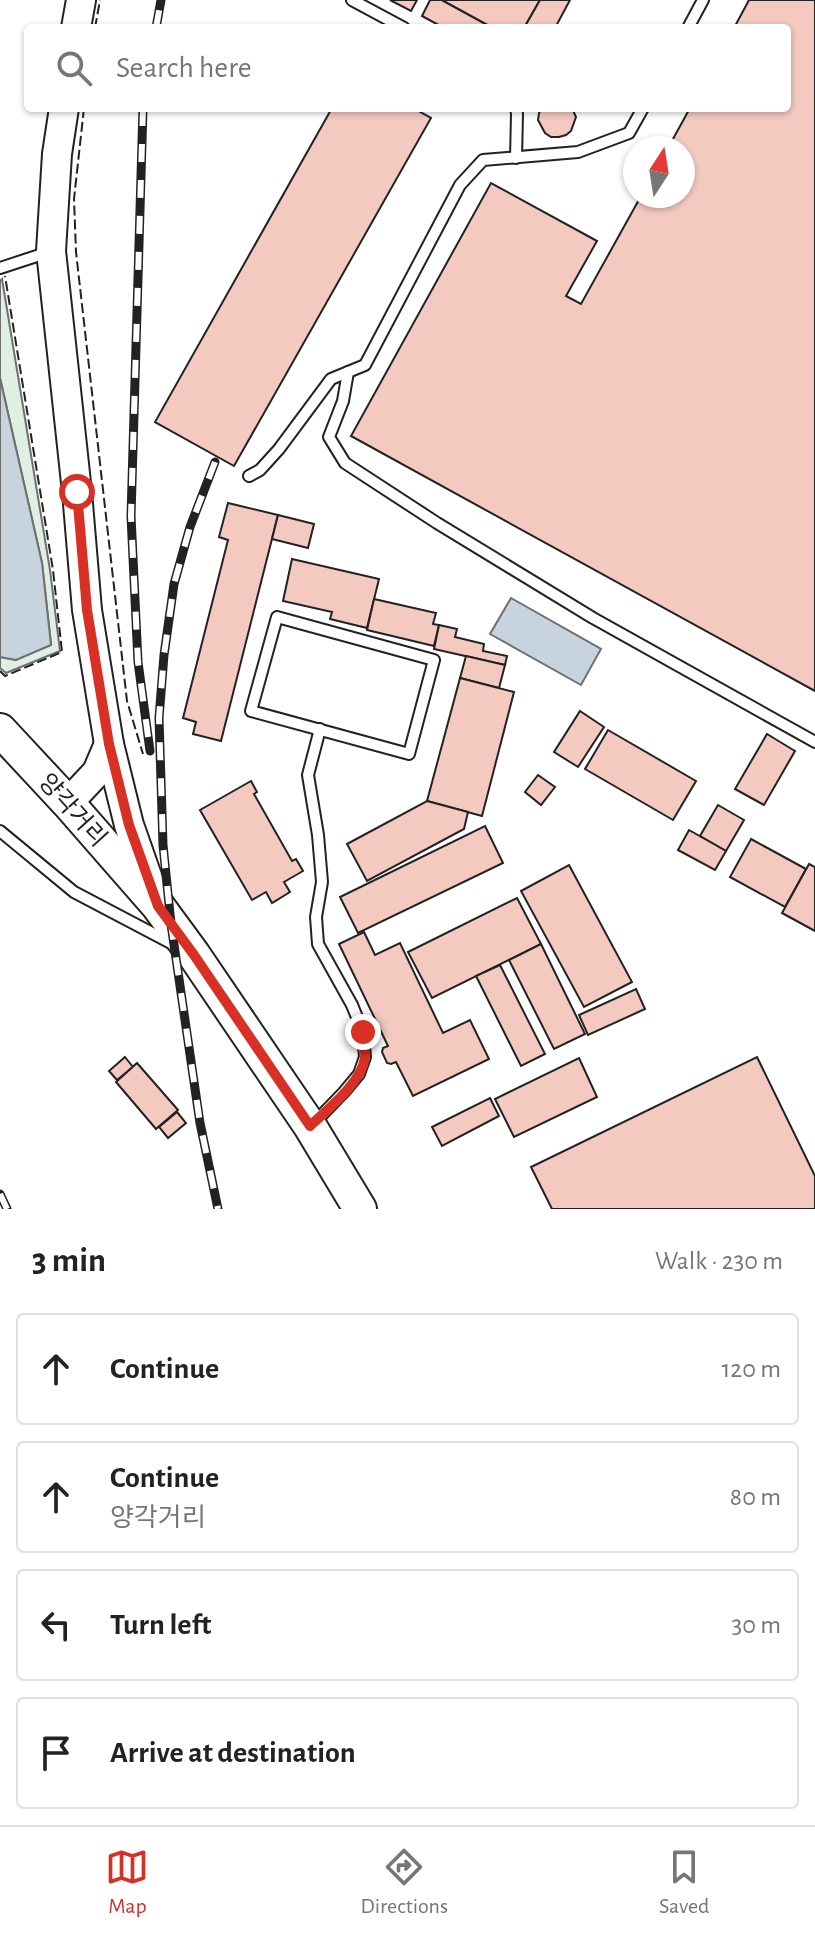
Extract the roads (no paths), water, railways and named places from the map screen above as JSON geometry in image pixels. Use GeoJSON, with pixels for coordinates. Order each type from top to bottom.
{"type":"FeatureCollection","features":[{"type":"Feature","properties":{"kind":"main road"},"geometry":{"type":"LineString","coordinates":[[77,24],[81,0]]}},
{"type":"Feature","properties":{"kind":"main road"},"geometry":{"type":"LineString","coordinates":[[63,112],[57,154],[51,251],[87,610],[109,744],[129,825],[158,906]]}},
{"type":"Feature","properties":{"kind":"main road","name":"양각거리"},"geometry":{"type":"LineString","coordinates":[[0,730],[158,906],[310,1126],[360,1209]]}},
{"type":"Feature","properties":{"kind":"main road"},"geometry":{"type":"LineString","coordinates":[[68,803],[97,772],[109,744]]}},
{"type":"Feature","properties":{"kind":"lane"},"geometry":{"type":"LineString","coordinates":[[352,0],[397,24]]}},
{"type":"Feature","properties":{"kind":"lane"},"geometry":{"type":"LineString","coordinates":[[690,24],[703,0]]}},
{"type":"Feature","properties":{"kind":"lane"},"geometry":{"type":"LineString","coordinates":[[516,158],[517,112]]}},
{"type":"Feature","properties":{"kind":"lane"},"geometry":{"type":"LineString","coordinates":[[249,476],[260,470],[292,434],[331,379],[365,365],[460,185],[483,160],[578,152],[629,133],[641,112]]}},
{"type":"Feature","properties":{"kind":"lane"},"geometry":{"type":"LineString","coordinates":[[0,268],[51,251]]}},
{"type":"Feature","properties":{"kind":"lane"},"geometry":{"type":"LineString","coordinates":[[348,372],[343,401],[329,437],[345,463],[593,618],[815,742]]}},
{"type":"Feature","properties":{"kind":"lane"},"geometry":{"type":"LineString","coordinates":[[277,617],[434,660],[409,754],[320,729],[251,711],[277,617]]}},
{"type":"Feature","properties":{"kind":"lane"},"geometry":{"type":"LineString","coordinates":[[310,1126],[352,1083],[365,1057],[363,1032],[352,1005],[318,944],[316,917],[322,882],[308,775],[320,729]]}},
{"type":"Feature","properties":{"kind":"lane"},"geometry":{"type":"LineString","coordinates":[[0,831],[74,892],[194,955]]}},
{"type":"Feature","properties":{"kind":"railway"},"geometry":{"type":"LineString","coordinates":[[157,24],[161,0]]}},
{"type":"Feature","properties":{"kind":"railway"},"geometry":{"type":"LineString","coordinates":[[143,112],[131,516],[138,662],[150,751]]}},
{"type":"Feature","properties":{"kind":"railway"},"geometry":{"type":"LineString","coordinates":[[215,462],[190,527],[174,584],[159,718],[163,845],[171,924],[200,1123],[218,1209]]}},
{"type":"Feature","properties":{"kind":"railway"},"geometry":{"type":"LineString","coordinates":[[0,1194],[7,1209]]}}]}
